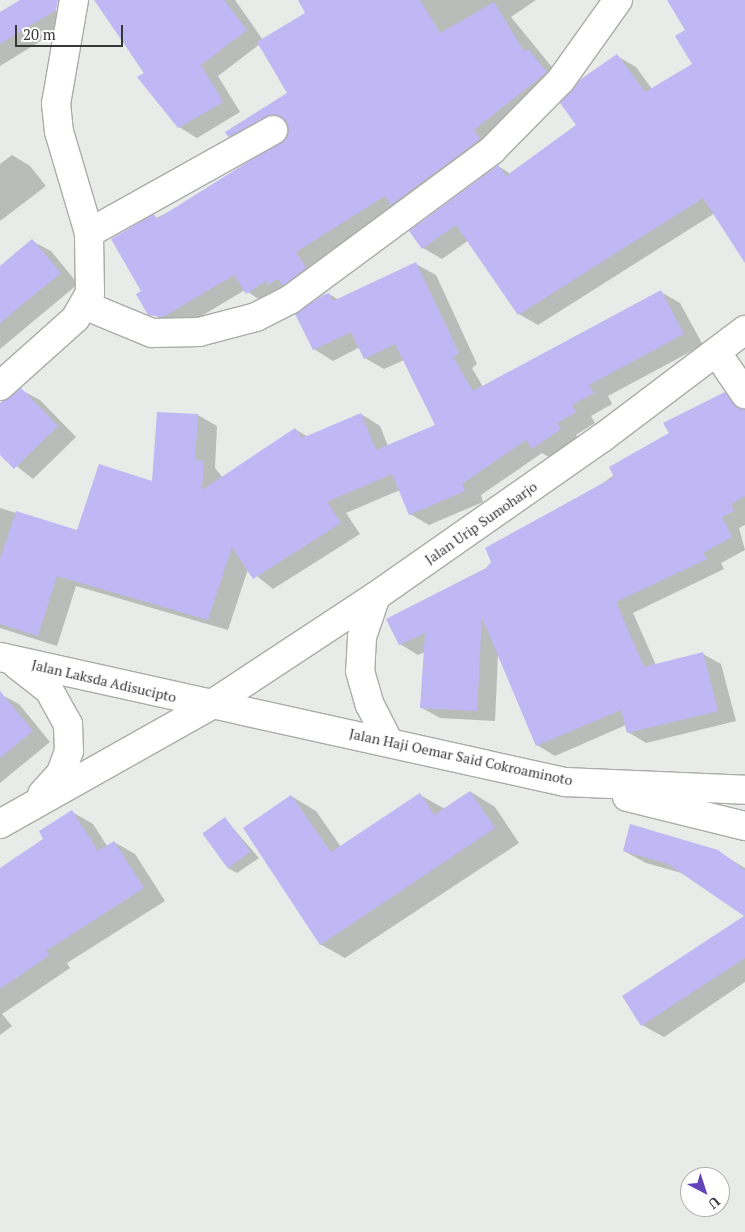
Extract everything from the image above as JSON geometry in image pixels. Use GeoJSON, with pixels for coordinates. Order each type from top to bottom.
{"type":"FeatureCollection","features":[{"type":"Feature","properties":{"kind":"main road"},"geometry":{"type":"LineString","coordinates":[[0,386],[75,319],[90,293],[89,233],[59,132],[56,104],[74,0]]}},
{"type":"Feature","properties":{"kind":"main road"},"geometry":{"type":"LineString","coordinates":[[84,305],[152,334],[199,332],[256,317],[291,299],[492,150],[561,80],[618,0]]}},
{"type":"Feature","properties":{"kind":"main road"},"geometry":{"type":"LineString","coordinates":[[89,233],[272,130]]}},
{"type":"Feature","properties":{"kind":"main road","name":"Jalan Urip Sumoharjo"},"geometry":{"type":"LineString","coordinates":[[0,824],[209,706],[376,596],[717,353],[745,330]]}},
{"type":"Feature","properties":{"kind":"main road"},"geometry":{"type":"LineString","coordinates":[[717,353],[745,394]]}},
{"type":"Feature","properties":{"kind":"main road"},"geometry":{"type":"LineString","coordinates":[[376,596],[364,628],[360,671],[366,696],[387,740]]}},
{"type":"Feature","properties":{"kind":"main road"},"geometry":{"type":"LineString","coordinates":[[5,658],[49,690],[68,724],[69,751],[61,773],[31,806]]}},
{"type":"Feature","properties":{"kind":"main road","name":"Jalan Laksda Adisucipto"},"geometry":{"type":"LineString","coordinates":[[5,658],[209,706]]}},
{"type":"Feature","properties":{"kind":"main road","name":"Jalan Haji Oemar Said Cokroaminoto"},"geometry":{"type":"LineString","coordinates":[[209,706],[387,740],[565,782],[745,790]]}},
{"type":"Feature","properties":{"kind":"main road"},"geometry":{"type":"LineString","coordinates":[[565,782],[745,826]]}},
{"type":"Feature","properties":{"kind":"building"},"geometry":{"type":"Polygon","coordinates":[[[20,0],[58,0],[56,10],[0,44],[0,12],[20,0]]]}},
{"type":"Feature","properties":{"kind":"building"},"geometry":{"type":"Polygon","coordinates":[[[94,0],[224,0],[247,30],[201,65],[223,102],[178,128],[137,77],[144,73],[94,0]]]}},
{"type":"Feature","properties":{"kind":"building"},"geometry":{"type":"Polygon","coordinates":[[[298,0],[420,0],[440,33],[494,2],[524,51],[528,49],[547,72],[474,130],[480,139],[391,205],[385,196],[296,252],[306,268],[283,286],[278,279],[268,285],[266,281],[246,294],[234,275],[163,317],[148,315],[136,294],[141,291],[111,239],[154,214],[157,219],[286,138],[287,123],[274,114],[228,137],[225,132],[287,93],[257,42],[305,13],[298,0]]]}},
{"type":"Feature","properties":{"kind":"building"},"geometry":{"type":"Polygon","coordinates":[[[667,0],[745,0],[745,263],[703,198],[518,315],[456,225],[422,249],[409,231],[498,165],[506,176],[576,125],[560,103],[581,79],[617,54],[645,92],[692,64],[675,36],[685,30],[667,0]]]}},
{"type":"Feature","properties":{"kind":"building"},"geometry":{"type":"Polygon","coordinates":[[[32,239],[61,273],[0,323],[0,266],[32,239]]]}},
{"type":"Feature","properties":{"kind":"building"},"geometry":{"type":"Polygon","coordinates":[[[416,262],[459,353],[453,357],[473,391],[661,290],[684,334],[589,385],[594,393],[572,405],[576,412],[557,423],[561,429],[532,449],[526,440],[462,484],[465,491],[409,515],[392,474],[327,502],[341,523],[253,579],[232,547],[208,620],[57,576],[38,636],[0,624],[0,559],[16,511],[77,530],[99,464],[152,481],[157,412],[198,414],[195,460],[204,461],[202,490],[295,428],[302,438],[361,413],[376,450],[435,425],[395,344],[364,359],[351,332],[313,350],[295,314],[323,295],[329,293],[333,301],[416,262]]]}},
{"type":"Feature","properties":{"kind":"building"},"geometry":{"type":"Polygon","coordinates":[[[21,388],[58,426],[14,469],[0,455],[0,403],[21,388]]]}},
{"type":"Feature","properties":{"kind":"building"},"geometry":{"type":"Polygon","coordinates":[[[725,392],[745,409],[745,496],[731,504],[734,511],[722,517],[732,537],[703,553],[707,559],[616,602],[644,667],[703,652],[718,711],[627,733],[621,710],[536,746],[482,618],[477,711],[420,708],[425,633],[399,645],[386,619],[486,568],[491,562],[485,548],[614,477],[609,467],[669,433],[663,423],[725,392]]]}},
{"type":"Feature","properties":{"kind":"building"},"geometry":{"type":"Polygon","coordinates":[[[0,691],[33,731],[0,758],[0,691]]]}},
{"type":"Feature","properties":{"kind":"building"},"geometry":{"type":"Polygon","coordinates":[[[470,791],[495,828],[320,945],[243,828],[291,795],[331,852],[420,793],[434,815],[470,791]]]}},
{"type":"Feature","properties":{"kind":"building"},"geometry":{"type":"Polygon","coordinates":[[[72,810],[98,851],[114,841],[144,888],[46,951],[50,955],[0,989],[0,868],[43,839],[39,831],[72,810]]]}},
{"type":"Feature","properties":{"kind":"building"},"geometry":{"type":"Polygon","coordinates":[[[225,817],[250,852],[228,868],[202,833],[225,817]]]}},
{"type":"Feature","properties":{"kind":"building"},"geometry":{"type":"Polygon","coordinates":[[[630,824],[718,850],[745,870],[745,958],[641,1026],[622,996],[744,916],[668,864],[623,851],[630,824]]]}}]}
